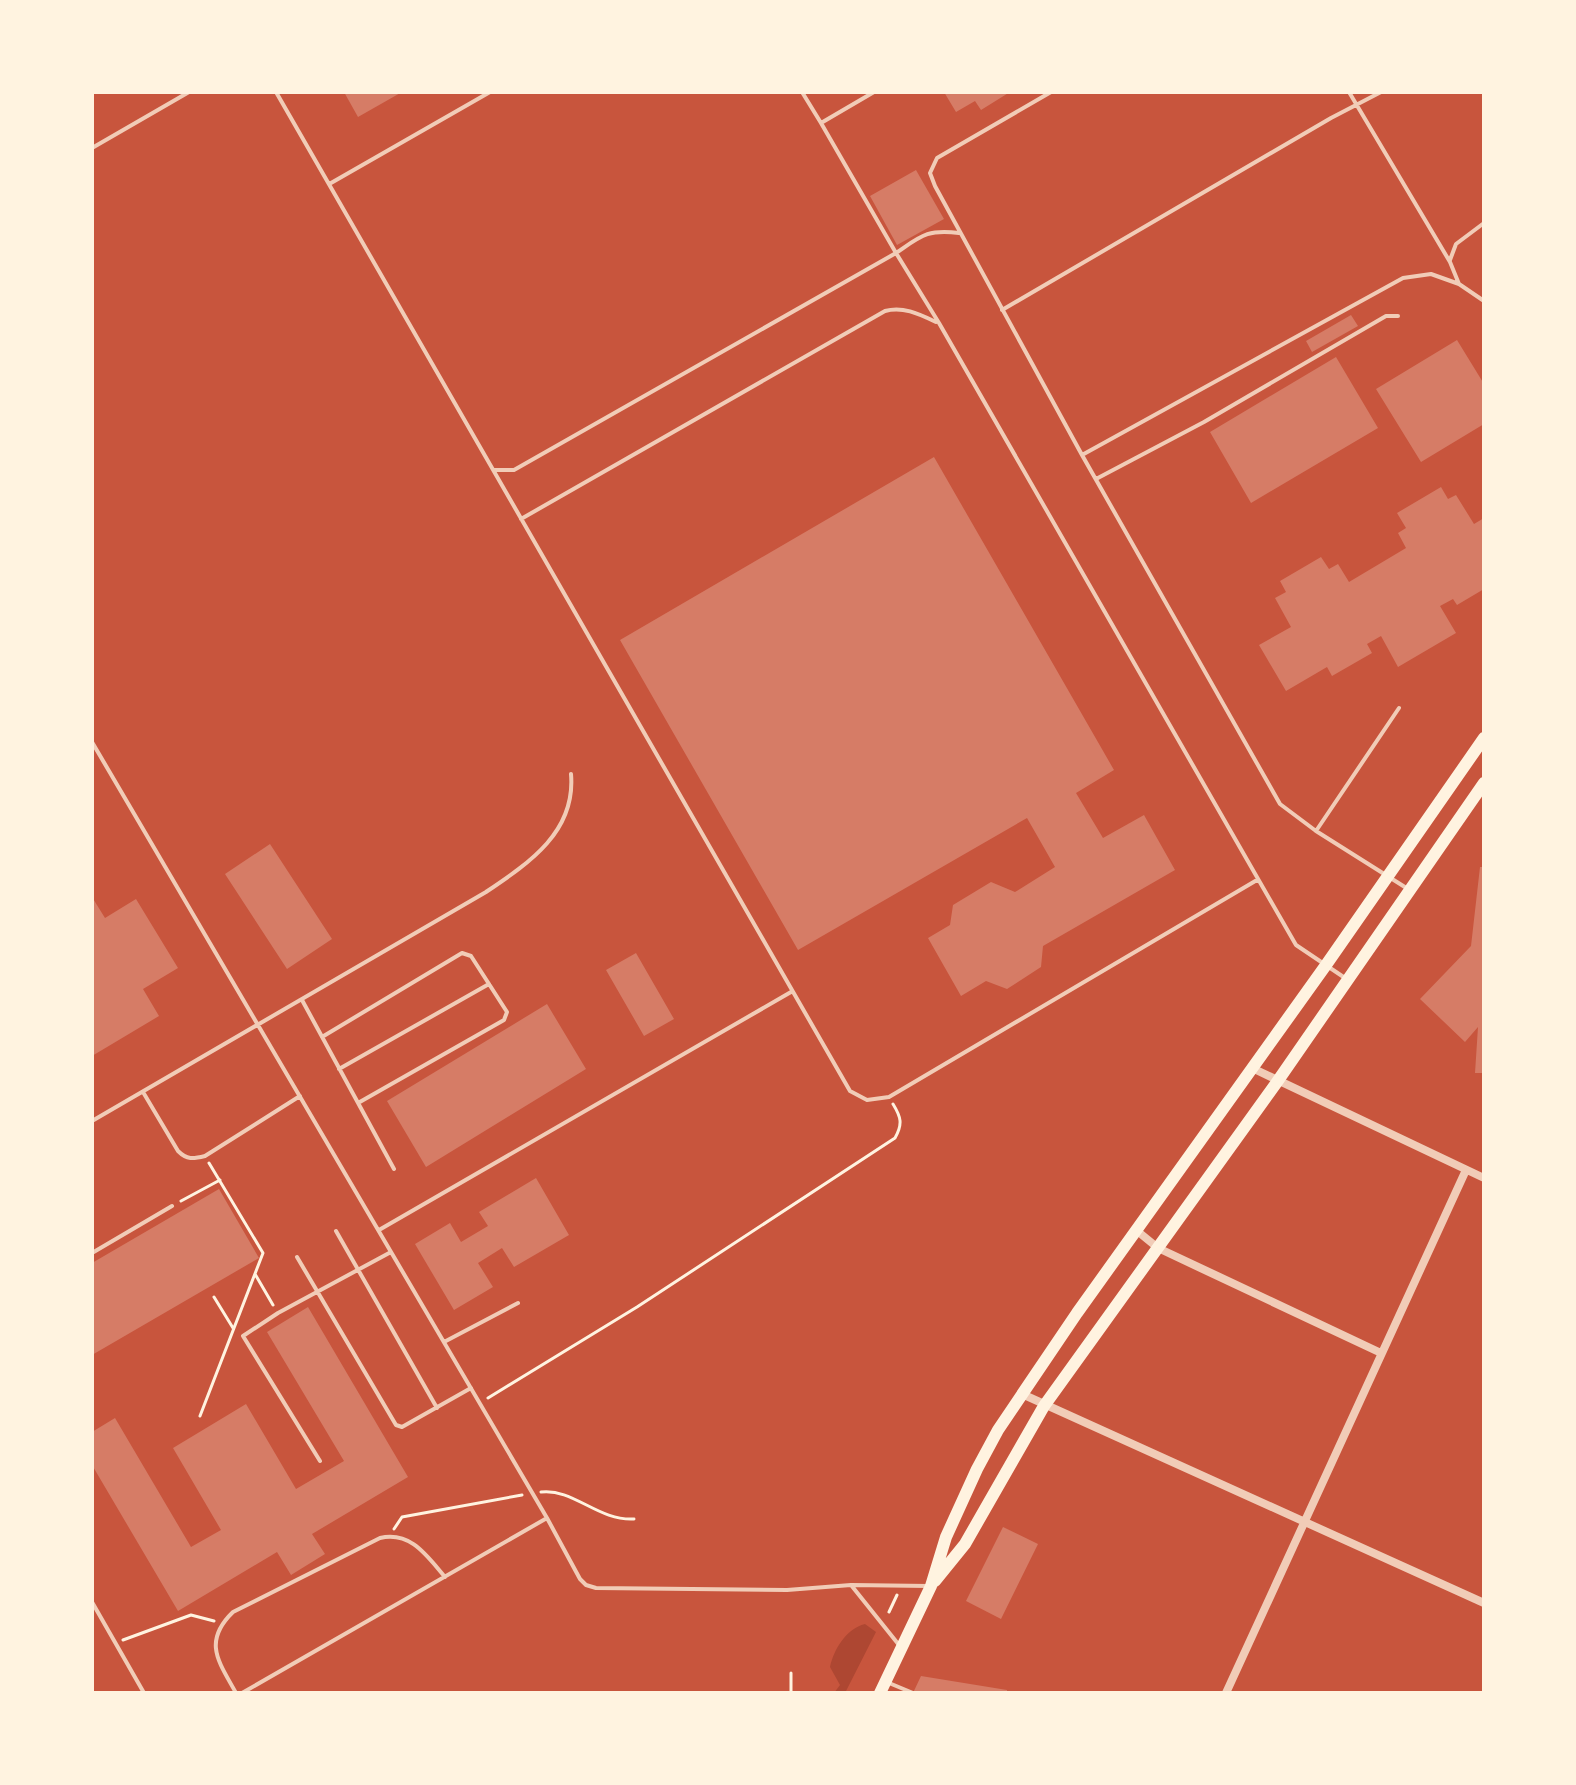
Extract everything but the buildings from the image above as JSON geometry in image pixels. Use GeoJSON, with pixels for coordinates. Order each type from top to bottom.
{"type":"FeatureCollection","features":[{"type":"Feature","properties":{"kind":"main road"},"geometry":{"type":"LineString","coordinates":[[883,1687],[931,1586],[946,1537],[977,1469],[1022,1394],[1484,738]]}},
{"type":"Feature","properties":{"kind":"main road"},"geometry":{"type":"LineString","coordinates":[[931,1586],[965,1544],[1044,1406],[1277,1082],[1484,783]]}},
{"type":"Feature","properties":{"kind":"street"},"geometry":{"type":"LineString","coordinates":[[1252,1068],[1484,1178]]}},
{"type":"Feature","properties":{"kind":"street"},"geometry":{"type":"LineString","coordinates":[[1226,1693],[1466,1170]]}},
{"type":"Feature","properties":{"kind":"street"},"geometry":{"type":"LineString","coordinates":[[1136,1230],[1158,1248],[1381,1353]]}},
{"type":"Feature","properties":{"kind":"street"},"geometry":{"type":"LineString","coordinates":[[1022,1394],[1484,1603]]}},
{"type":"Feature","properties":{"kind":"lane"},"geometry":{"type":"LineString","coordinates":[[92,148],[189,92]]}},
{"type":"Feature","properties":{"kind":"lane"},"geometry":{"type":"LineString","coordinates":[[276,92],[850,1091],[867,1100],[889,1097],[1257,880]]}},
{"type":"Feature","properties":{"kind":"lane"},"geometry":{"type":"LineString","coordinates":[[331,183],[490,92]]}},
{"type":"Feature","properties":{"kind":"lane"},"geometry":{"type":"LineString","coordinates":[[802,92],[939,323],[1296,945],[1348,980]]}},
{"type":"Feature","properties":{"kind":"lane"},"geometry":{"type":"LineString","coordinates":[[821,123],[874,92]]}},
{"type":"Feature","properties":{"kind":"lane"},"geometry":{"type":"LineString","coordinates":[[1051,92],[937,158],[930,173],[959,233],[1274,795],[1290,814],[1410,890]]}},
{"type":"Feature","properties":{"kind":"lane"},"geometry":{"type":"LineString","coordinates":[[1349,92],[1450,262],[1459,284]]}},
{"type":"Feature","properties":{"kind":"lane"},"geometry":{"type":"LineString","coordinates":[[1002,310],[1091,256],[1381,92]]}},
{"type":"Feature","properties":{"kind":"lane"},"geometry":{"type":"LineString","coordinates":[[1450,262],[1456,244],[1484,223]]}},
{"type":"Feature","properties":{"kind":"lane"},"geometry":{"type":"LineString","coordinates":[[494,470],[514,470],[921,236],[937,230],[959,233]]}},
{"type":"Feature","properties":{"kind":"lane"},"geometry":{"type":"LineString","coordinates":[[1082,455],[1403,278],[1431,274],[1459,284],[1484,301]]}},
{"type":"Feature","properties":{"kind":"lane"},"geometry":{"type":"LineString","coordinates":[[521,519],[885,311],[894,308],[910,310],[939,323]]}},
{"type":"Feature","properties":{"kind":"lane"},"geometry":{"type":"LineString","coordinates":[[1096,479],[1204,422],[1386,316],[1398,316]]}},
{"type":"Feature","properties":{"kind":"lane"},"geometry":{"type":"LineString","coordinates":[[1316,831],[1399,708]]}},
{"type":"Feature","properties":{"kind":"lane"},"geometry":{"type":"LineString","coordinates":[[92,742],[533,1493],[580,1579],[596,1588],[787,1590],[851,1585],[931,1586]]}},
{"type":"Feature","properties":{"kind":"lane"},"geometry":{"type":"LineString","coordinates":[[92,1121],[486,892],[529,863],[560,828],[572,789],[571,774]]}},
{"type":"Feature","properties":{"kind":"lane"},"geometry":{"type":"LineString","coordinates":[[322,1037],[462,953],[471,956],[507,1012],[504,1020],[358,1103]]}},
{"type":"Feature","properties":{"kind":"lane"},"geometry":{"type":"LineString","coordinates":[[339,1069],[489,984]]}},
{"type":"Feature","properties":{"kind":"lane"},"geometry":{"type":"LineString","coordinates":[[379,1230],[791,992]]}},
{"type":"Feature","properties":{"kind":"lane"},"geometry":{"type":"LineString","coordinates":[[302,1000],[394,1169]]}},
{"type":"Feature","properties":{"kind":"lane"},"geometry":{"type":"LineString","coordinates":[[143,1092],[184,1157],[192,1159],[205,1156],[300,1096]]}},
{"type":"Feature","properties":{"kind":"lane"},"geometry":{"type":"LineString","coordinates":[[92,1253],[172,1206]]}},
{"type":"Feature","properties":{"kind":"lane"},"geometry":{"type":"LineString","coordinates":[[336,1231],[437,1408]]}},
{"type":"Feature","properties":{"kind":"lane"},"geometry":{"type":"LineString","coordinates":[[320,1461],[243,1336],[278,1313],[391,1252]]}},
{"type":"Feature","properties":{"kind":"lane"},"geometry":{"type":"LineString","coordinates":[[297,1257],[396,1425],[402,1427],[471,1388]]}},
{"type":"Feature","properties":{"kind":"lane"},"geometry":{"type":"LineString","coordinates":[[444,1342],[518,1303]]}},
{"type":"Feature","properties":{"kind":"lane"},"geometry":{"type":"LineString","coordinates":[[445,1577],[423,1550],[408,1539],[390,1535],[380,1538],[233,1612],[221,1624],[214,1645],[216,1656],[239,1693],[445,1577],[547,1518]]}},
{"type":"Feature","properties":{"kind":"lane"},"geometry":{"type":"LineString","coordinates":[[851,1585],[901,1647]]}},
{"type":"Feature","properties":{"kind":"lane"},"geometry":{"type":"LineString","coordinates":[[92,1602],[144,1693]]}},
{"type":"Feature","properties":{"kind":"lane"},"geometry":{"type":"LineString","coordinates":[[883,1687],[913,1693]]}},
{"type":"Feature","properties":{"kind":"path"},"geometry":{"type":"LineString","coordinates":[[480,1403],[637,1307],[895,1138],[901,1117],[889,1097]]}},
{"type":"Feature","properties":{"kind":"path"},"geometry":{"type":"LineString","coordinates":[[200,1416],[263,1253],[205,1156]]}},
{"type":"Feature","properties":{"kind":"path"},"geometry":{"type":"LineString","coordinates":[[172,1206],[220,1180]]}},
{"type":"Feature","properties":{"kind":"path"},"geometry":{"type":"LineString","coordinates":[[255,1274],[278,1313]]}},
{"type":"Feature","properties":{"kind":"path"},"geometry":{"type":"LineString","coordinates":[[214,1297],[233,1330],[243,1336]]}},
{"type":"Feature","properties":{"kind":"path"},"geometry":{"type":"LineString","coordinates":[[390,1535],[402,1517],[553,1491],[617,1520],[634,1519]]}},
{"type":"Feature","properties":{"kind":"path"},"geometry":{"type":"LineString","coordinates":[[889,1612],[897,1595]]}},
{"type":"Feature","properties":{"kind":"path"},"geometry":{"type":"LineString","coordinates":[[115,1643],[191,1615],[221,1624]]}},
{"type":"Feature","properties":{"kind":"path"},"geometry":{"type":"LineString","coordinates":[[791,1673],[791,1693]]}},
{"type":"Feature","properties":{"kind":"shaded area"},"geometry":{"type":"Polygon","coordinates":[[[865,1624],[876,1632],[845,1693],[834,1693],[840,1685],[830,1667],[834,1653],[852,1630],[865,1624]]]}}]}
